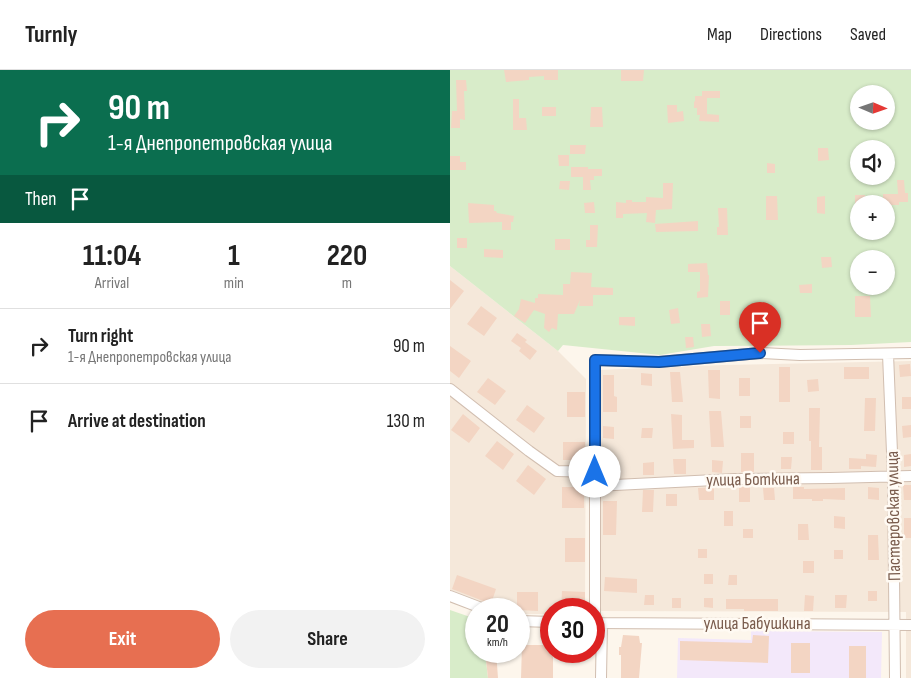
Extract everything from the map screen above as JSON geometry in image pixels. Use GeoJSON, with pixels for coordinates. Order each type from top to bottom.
{"type":"FeatureCollection","features":[{"type":"Feature","properties":{"kind":"street"},"geometry":{"type":"LineString","coordinates":[[597,598],[595,360],[659,362],[760,353],[800,355],[911,353]]}},
{"type":"Feature","properties":{"kind":"street","name":"Пастеровская улица"},"geometry":{"type":"LineString","coordinates":[[888,354],[893,477],[896,625],[895,678]]}},
{"type":"Feature","properties":{"kind":"street"},"geometry":{"type":"LineString","coordinates":[[450,389],[556,471],[595,472]]}},
{"type":"Feature","properties":{"kind":"street","name":"улица Боткина"},"geometry":{"type":"LineString","coordinates":[[595,486],[735,479],[911,476]]}},
{"type":"Feature","properties":{"kind":"street"},"geometry":{"type":"LineString","coordinates":[[450,596],[465,602]]}},
{"type":"Feature","properties":{"kind":"street","name":"улица Бабушкина"},"geometry":{"type":"LineString","coordinates":[[605,623],[911,625]]}},
{"type":"Feature","properties":{"kind":"street"},"geometry":{"type":"LineString","coordinates":[[600,663],[601,678]]}},
{"type":"Feature","properties":{"kind":"shaded area"},"geometry":{"type":"Polygon","coordinates":[[[450,266],[558,351],[586,379],[585,598],[540,598],[540,614],[530,614],[530,598],[470,598],[450,590],[450,266]]]}},
{"type":"Feature","properties":{"kind":"shaded area"},"geometry":{"type":"Polygon","coordinates":[[[911,361],[911,678],[906,678],[906,612],[605,611],[605,598],[599,598],[600,370],[911,361]]]}},
{"type":"Feature","properties":{"kind":"shaded area"},"geometry":{"type":"Polygon","coordinates":[[[751,631],[882,632],[881,678],[677,678],[678,638],[751,640],[751,631]]]}},
{"type":"Feature","properties":{"kind":"green space"},"geometry":{"type":"Polygon","coordinates":[[[450,70],[911,70],[911,342],[851,345],[714,346],[660,355],[563,345],[558,351],[450,266],[450,70]]]}},
{"type":"Feature","properties":{"kind":"green space"},"geometry":{"type":"Polygon","coordinates":[[[450,610],[465,615],[465,663],[486,663],[488,678],[450,678],[450,610]]]}},
{"type":"Feature","properties":{"kind":"building"},"geometry":{"type":"Polygon","coordinates":[[[504,70],[558,70],[558,80],[544,80],[544,76],[529,77],[529,80],[506,82],[504,70]]]}},
{"type":"Feature","properties":{"kind":"building"},"geometry":{"type":"Polygon","coordinates":[[[621,70],[644,70],[643,81],[621,81],[621,70]]]}},
{"type":"Feature","properties":{"kind":"building"},"geometry":{"type":"Polygon","coordinates":[[[456,80],[466,80],[467,91],[464,91],[465,120],[460,119],[460,128],[451,128],[452,111],[457,111],[456,80]]]}},
{"type":"Feature","properties":{"kind":"building"},"geometry":{"type":"Polygon","coordinates":[[[702,91],[720,91],[720,98],[707,98],[707,114],[719,115],[719,122],[699,121],[700,115],[697,115],[697,108],[694,108],[694,101],[695,96],[702,96],[702,91]]]}},
{"type":"Feature","properties":{"kind":"building"},"geometry":{"type":"Polygon","coordinates":[[[513,99],[519,99],[519,118],[526,118],[527,130],[513,130],[513,99]]]}},
{"type":"Feature","properties":{"kind":"building"},"geometry":{"type":"Polygon","coordinates":[[[667,105],[677,105],[677,112],[683,111],[684,121],[668,123],[667,105]]]}},
{"type":"Feature","properties":{"kind":"building"},"geometry":{"type":"Polygon","coordinates":[[[542,107],[556,107],[556,116],[542,116],[542,107]]]}},
{"type":"Feature","properties":{"kind":"building"},"geometry":{"type":"Polygon","coordinates":[[[591,107],[602,107],[603,127],[590,127],[591,107]]]}},
{"type":"Feature","properties":{"kind":"building"},"geometry":{"type":"Polygon","coordinates":[[[570,145],[586,145],[585,154],[570,154],[570,145]]]}},
{"type":"Feature","properties":{"kind":"building"},"geometry":{"type":"Polygon","coordinates":[[[818,148],[828,148],[829,160],[818,161],[818,148]]]}},
{"type":"Feature","properties":{"kind":"building"},"geometry":{"type":"Polygon","coordinates":[[[558,155],[569,155],[569,166],[559,166],[558,155]]]}},
{"type":"Feature","properties":{"kind":"building"},"geometry":{"type":"Polygon","coordinates":[[[450,156],[460,156],[460,162],[466,162],[466,170],[450,170],[450,156]]]}},
{"type":"Feature","properties":{"kind":"building"},"geometry":{"type":"Polygon","coordinates":[[[767,163],[775,164],[775,173],[767,173],[767,163]]]}},
{"type":"Feature","properties":{"kind":"building"},"geometry":{"type":"Polygon","coordinates":[[[571,167],[602,169],[602,176],[594,176],[594,180],[590,180],[591,190],[583,190],[583,177],[571,177],[571,167]]]}},
{"type":"Feature","properties":{"kind":"building"},"geometry":{"type":"Polygon","coordinates":[[[897,180],[904,180],[905,193],[908,193],[908,202],[899,202],[899,205],[895,205],[895,195],[883,195],[898,194],[897,180]]]}},
{"type":"Feature","properties":{"kind":"building"},"geometry":{"type":"Polygon","coordinates":[[[560,181],[570,181],[569,190],[559,189],[560,181]]]}},
{"type":"Feature","properties":{"kind":"building"},"geometry":{"type":"Polygon","coordinates":[[[663,183],[673,183],[672,209],[656,210],[655,223],[646,222],[647,213],[623,214],[623,218],[616,218],[616,202],[626,203],[626,200],[632,200],[632,202],[646,202],[646,197],[663,198],[663,183]]]}},
{"type":"Feature","properties":{"kind":"building"},"geometry":{"type":"Polygon","coordinates":[[[766,196],[777,196],[778,220],[766,220],[766,196]]]}},
{"type":"Feature","properties":{"kind":"building"},"geometry":{"type":"Polygon","coordinates":[[[825,196],[825,214],[817,213],[817,197],[825,196]]]}},
{"type":"Feature","properties":{"kind":"building"},"geometry":{"type":"Polygon","coordinates":[[[594,202],[595,213],[585,213],[584,203],[594,202]]]}},
{"type":"Feature","properties":{"kind":"building"},"geometry":{"type":"Polygon","coordinates":[[[468,203],[494,205],[494,211],[497,213],[514,216],[513,222],[511,222],[511,230],[502,230],[502,222],[469,223],[468,203]]]}},
{"type":"Feature","properties":{"kind":"building"},"geometry":{"type":"Polygon","coordinates":[[[718,208],[727,208],[728,235],[717,235],[717,227],[719,227],[718,208]]]}},
{"type":"Feature","properties":{"kind":"building"},"geometry":{"type":"Polygon","coordinates":[[[698,221],[698,231],[656,232],[655,224],[698,221]]]}},
{"type":"Feature","properties":{"kind":"building"},"geometry":{"type":"Polygon","coordinates":[[[590,225],[598,225],[597,247],[586,247],[586,240],[590,240],[590,225]]]}},
{"type":"Feature","properties":{"kind":"building"},"geometry":{"type":"Polygon","coordinates":[[[457,238],[467,238],[467,248],[457,248],[457,238]]]}},
{"type":"Feature","properties":{"kind":"building"},"geometry":{"type":"Polygon","coordinates":[[[555,239],[570,239],[570,250],[555,250],[555,239]]]}},
{"type":"Feature","properties":{"kind":"building"},"geometry":{"type":"Polygon","coordinates":[[[484,249],[503,250],[503,258],[484,257],[484,249]]]}},
{"type":"Feature","properties":{"kind":"building"},"geometry":{"type":"Polygon","coordinates":[[[821,257],[831,257],[832,267],[822,268],[821,257]]]}},
{"type":"Feature","properties":{"kind":"building"},"geometry":{"type":"Polygon","coordinates":[[[707,263],[709,275],[708,297],[697,298],[697,292],[700,291],[700,272],[688,272],[688,264],[707,263]]]}},
{"type":"Feature","properties":{"kind":"building"},"geometry":{"type":"Polygon","coordinates":[[[571,272],[592,273],[591,287],[613,288],[613,295],[593,295],[593,306],[579,306],[580,300],[574,314],[558,314],[557,330],[552,328],[549,332],[544,328],[545,314],[534,310],[525,323],[514,316],[519,309],[521,299],[535,303],[535,298],[538,298],[538,294],[563,295],[563,284],[570,284],[571,272]]]}},
{"type":"Feature","properties":{"kind":"building"},"geometry":{"type":"Polygon","coordinates":[[[450,280],[464,291],[450,309],[450,280]]]}},
{"type":"Feature","properties":{"kind":"building"},"geometry":{"type":"Polygon","coordinates":[[[812,284],[812,293],[800,293],[799,285],[812,284]]]}},
{"type":"Feature","properties":{"kind":"building"},"geometry":{"type":"Polygon","coordinates":[[[855,296],[870,296],[871,317],[855,317],[855,296]]]}},
{"type":"Feature","properties":{"kind":"building"},"geometry":{"type":"Polygon","coordinates":[[[720,301],[730,301],[730,315],[720,315],[720,301]]]}},
{"type":"Feature","properties":{"kind":"building"},"geometry":{"type":"Polygon","coordinates":[[[481,306],[497,318],[484,336],[467,324],[481,306]]]}},
{"type":"Feature","properties":{"kind":"building"},"geometry":{"type":"Polygon","coordinates":[[[678,308],[680,323],[671,324],[669,310],[678,308]]]}},
{"type":"Feature","properties":{"kind":"building"},"geometry":{"type":"Polygon","coordinates":[[[761,314],[773,314],[773,321],[761,321],[761,314]]]}},
{"type":"Feature","properties":{"kind":"building"},"geometry":{"type":"Polygon","coordinates":[[[619,317],[635,317],[635,326],[619,325],[619,317]]]}},
{"type":"Feature","properties":{"kind":"building"},"geometry":{"type":"Polygon","coordinates":[[[701,324],[710,324],[711,336],[702,337],[701,324]]]}},
{"type":"Feature","properties":{"kind":"building"},"geometry":{"type":"Polygon","coordinates":[[[517,333],[537,351],[530,360],[519,351],[521,348],[511,341],[517,333]]]}},
{"type":"Feature","properties":{"kind":"building"},"geometry":{"type":"Polygon","coordinates":[[[685,337],[693,337],[694,347],[686,348],[685,337]]]}},
{"type":"Feature","properties":{"kind":"building"},"geometry":{"type":"Polygon","coordinates":[[[450,346],[471,361],[459,378],[450,371],[450,346]]]}},
{"type":"Feature","properties":{"kind":"building"},"geometry":{"type":"Polygon","coordinates":[[[910,364],[911,376],[900,377],[899,365],[910,364]]]}},
{"type":"Feature","properties":{"kind":"building"},"geometry":{"type":"Polygon","coordinates":[[[779,367],[790,367],[790,402],[779,402],[779,367]]]}},
{"type":"Feature","properties":{"kind":"building"},"geometry":{"type":"Polygon","coordinates":[[[844,367],[869,367],[869,379],[844,379],[844,367]]]}},
{"type":"Feature","properties":{"kind":"building"},"geometry":{"type":"Polygon","coordinates":[[[708,370],[720,370],[720,399],[709,398],[708,370]]]}},
{"type":"Feature","properties":{"kind":"building"},"geometry":{"type":"Polygon","coordinates":[[[670,372],[680,372],[683,402],[672,402],[670,372]]]}},
{"type":"Feature","properties":{"kind":"building"},"geometry":{"type":"Polygon","coordinates":[[[641,373],[652,374],[652,386],[641,385],[641,373]]]}},
{"type":"Feature","properties":{"kind":"building"},"geometry":{"type":"Polygon","coordinates":[[[603,375],[614,375],[614,396],[617,397],[617,412],[603,412],[603,375]]]}},
{"type":"Feature","properties":{"kind":"building"},"geometry":{"type":"Polygon","coordinates":[[[488,378],[506,391],[495,405],[477,392],[488,378]]]}},
{"type":"Feature","properties":{"kind":"building"},"geometry":{"type":"Polygon","coordinates":[[[739,378],[750,378],[750,396],[739,396],[739,378]]]}},
{"type":"Feature","properties":{"kind":"building"},"geometry":{"type":"Polygon","coordinates":[[[818,379],[819,391],[808,392],[807,380],[818,379]]]}},
{"type":"Feature","properties":{"kind":"building"},"geometry":{"type":"Polygon","coordinates":[[[567,392],[585,392],[585,417],[567,417],[567,392]]]}},
{"type":"Feature","properties":{"kind":"building"},"geometry":{"type":"Polygon","coordinates":[[[902,397],[911,397],[911,409],[902,409],[902,397]]]}},
{"type":"Feature","properties":{"kind":"building"},"geometry":{"type":"Polygon","coordinates":[[[865,398],[876,398],[875,431],[864,431],[865,398]]]}},
{"type":"Feature","properties":{"kind":"building"},"geometry":{"type":"Polygon","coordinates":[[[527,405],[545,418],[534,433],[516,420],[527,405]]]}},
{"type":"Feature","properties":{"kind":"building"},"geometry":{"type":"Polygon","coordinates":[[[809,408],[820,408],[819,447],[822,447],[822,470],[811,470],[809,408]]]}},
{"type":"Feature","properties":{"kind":"building"},"geometry":{"type":"Polygon","coordinates":[[[709,411],[721,411],[724,447],[711,447],[709,411]]]}},
{"type":"Feature","properties":{"kind":"building"},"geometry":{"type":"Polygon","coordinates":[[[463,414],[480,428],[469,443],[451,430],[463,414]]]}},
{"type":"Feature","properties":{"kind":"building"},"geometry":{"type":"Polygon","coordinates":[[[671,414],[682,415],[682,440],[694,440],[694,448],[673,449],[671,414]]]}},
{"type":"Feature","properties":{"kind":"building"},"geometry":{"type":"Polygon","coordinates":[[[740,416],[751,416],[751,428],[740,428],[740,416]]]}},
{"type":"Feature","properties":{"kind":"building"},"geometry":{"type":"Polygon","coordinates":[[[911,425],[911,437],[903,438],[902,426],[911,425]]]}},
{"type":"Feature","properties":{"kind":"building"},"geometry":{"type":"Polygon","coordinates":[[[603,426],[614,427],[614,439],[603,438],[603,426]]]}},
{"type":"Feature","properties":{"kind":"building"},"geometry":{"type":"Polygon","coordinates":[[[642,428],[653,428],[652,438],[641,438],[642,428]]]}},
{"type":"Feature","properties":{"kind":"building"},"geometry":{"type":"Polygon","coordinates":[[[783,432],[794,432],[794,444],[783,444],[783,432]]]}},
{"type":"Feature","properties":{"kind":"building"},"geometry":{"type":"Polygon","coordinates":[[[497,441],[514,454],[503,470],[485,456],[497,441]]]}},
{"type":"Feature","properties":{"kind":"building"},"geometry":{"type":"Polygon","coordinates":[[[563,442],[585,442],[585,460],[563,460],[563,442]]]}},
{"type":"Feature","properties":{"kind":"building"},"geometry":{"type":"Polygon","coordinates":[[[741,453],[754,453],[754,472],[741,472],[741,453]]]}},
{"type":"Feature","properties":{"kind":"building"},"geometry":{"type":"Polygon","coordinates":[[[603,454],[614,454],[613,466],[602,466],[603,454]]]}},
{"type":"Feature","properties":{"kind":"building"},"geometry":{"type":"Polygon","coordinates":[[[866,454],[877,455],[876,467],[861,466],[861,469],[849,469],[849,458],[866,459],[866,454]]]}},
{"type":"Feature","properties":{"kind":"building"},"geometry":{"type":"Polygon","coordinates":[[[911,454],[911,466],[904,467],[904,455],[911,454]]]}},
{"type":"Feature","properties":{"kind":"building"},"geometry":{"type":"Polygon","coordinates":[[[781,457],[792,457],[791,469],[781,469],[781,457]]]}},
{"type":"Feature","properties":{"kind":"building"},"geometry":{"type":"Polygon","coordinates":[[[673,459],[686,459],[686,474],[674,474],[673,459]]]}},
{"type":"Feature","properties":{"kind":"building"},"geometry":{"type":"Polygon","coordinates":[[[712,460],[723,461],[722,473],[712,472],[712,460]]]}},
{"type":"Feature","properties":{"kind":"building"},"geometry":{"type":"Polygon","coordinates":[[[654,462],[654,475],[643,475],[643,463],[654,462]]]}},
{"type":"Feature","properties":{"kind":"building"},"geometry":{"type":"Polygon","coordinates":[[[528,465],[546,479],[534,495],[516,481],[528,465]]]}},
{"type":"Feature","properties":{"kind":"building"},"geometry":{"type":"Polygon","coordinates":[[[903,485],[911,485],[911,500],[904,500],[903,485]]]}},
{"type":"Feature","properties":{"kind":"building"},"geometry":{"type":"Polygon","coordinates":[[[562,487],[584,487],[584,508],[562,508],[562,487]]]}},
{"type":"Feature","properties":{"kind":"building"},"geometry":{"type":"Polygon","coordinates":[[[714,487],[714,500],[699,500],[698,488],[714,487]]]}},
{"type":"Feature","properties":{"kind":"building"},"geometry":{"type":"Polygon","coordinates":[[[739,487],[750,487],[750,502],[739,502],[739,487]]]}},
{"type":"Feature","properties":{"kind":"building"},"geometry":{"type":"Polygon","coordinates":[[[793,487],[804,487],[804,489],[845,488],[845,500],[823,499],[823,501],[812,501],[812,499],[793,499],[793,487]]]}},
{"type":"Feature","properties":{"kind":"building"},"geometry":{"type":"Polygon","coordinates":[[[868,487],[879,488],[879,500],[868,499],[868,487]]]}},
{"type":"Feature","properties":{"kind":"building"},"geometry":{"type":"Polygon","coordinates":[[[763,488],[774,488],[775,500],[764,500],[763,488]]]}},
{"type":"Feature","properties":{"kind":"building"},"geometry":{"type":"Polygon","coordinates":[[[643,490],[654,490],[653,512],[642,512],[643,490]]]}},
{"type":"Feature","properties":{"kind":"building"},"geometry":{"type":"Polygon","coordinates":[[[666,494],[677,494],[677,506],[666,506],[666,494]]]}},
{"type":"Feature","properties":{"kind":"building"},"geometry":{"type":"Polygon","coordinates":[[[603,501],[617,501],[616,535],[603,535],[603,501]]]}},
{"type":"Feature","properties":{"kind":"building"},"geometry":{"type":"Polygon","coordinates":[[[724,511],[733,511],[733,526],[724,526],[724,511]]]}},
{"type":"Feature","properties":{"kind":"building"},"geometry":{"type":"Polygon","coordinates":[[[834,516],[845,517],[845,529],[834,528],[834,516]]]}},
{"type":"Feature","properties":{"kind":"building"},"geometry":{"type":"Polygon","coordinates":[[[904,518],[911,518],[911,538],[904,538],[904,518]]]}},
{"type":"Feature","properties":{"kind":"building"},"geometry":{"type":"Polygon","coordinates":[[[798,524],[808,524],[809,540],[798,540],[798,524]]]}},
{"type":"Feature","properties":{"kind":"building"},"geometry":{"type":"Polygon","coordinates":[[[743,529],[753,529],[753,538],[743,538],[743,529]]]}},
{"type":"Feature","properties":{"kind":"building"},"geometry":{"type":"Polygon","coordinates":[[[868,535],[878,535],[879,560],[868,560],[868,535]]]}},
{"type":"Feature","properties":{"kind":"building"},"geometry":{"type":"Polygon","coordinates":[[[565,538],[585,538],[585,562],[565,562],[565,538]]]}},
{"type":"Feature","properties":{"kind":"building"},"geometry":{"type":"Polygon","coordinates":[[[698,549],[707,549],[707,558],[698,558],[698,549]]]}},
{"type":"Feature","properties":{"kind":"building"},"geometry":{"type":"Polygon","coordinates":[[[834,550],[843,550],[843,559],[834,559],[834,550]]]}},
{"type":"Feature","properties":{"kind":"building"},"geometry":{"type":"Polygon","coordinates":[[[803,561],[814,561],[814,573],[803,573],[803,561]]]}},
{"type":"Feature","properties":{"kind":"building"},"geometry":{"type":"Polygon","coordinates":[[[704,574],[713,574],[713,584],[704,584],[704,574]]]}},
{"type":"Feature","properties":{"kind":"building"},"geometry":{"type":"Polygon","coordinates":[[[457,575],[496,589],[493,598],[475,598],[452,589],[457,575]]]}},
{"type":"Feature","properties":{"kind":"building"},"geometry":{"type":"Polygon","coordinates":[[[729,575],[737,575],[737,585],[728,585],[729,575]]]}},
{"type":"Feature","properties":{"kind":"building"},"geometry":{"type":"Polygon","coordinates":[[[605,577],[637,579],[637,593],[604,591],[605,577]]]}},
{"type":"Feature","properties":{"kind":"building"},"geometry":{"type":"Polygon","coordinates":[[[562,591],[585,592],[585,598],[562,598],[562,591]]]}},
{"type":"Feature","properties":{"kind":"building"},"geometry":{"type":"Polygon","coordinates":[[[868,591],[877,591],[877,601],[868,601],[868,591]]]}},
{"type":"Feature","properties":{"kind":"building"},"geometry":{"type":"Polygon","coordinates":[[[517,592],[538,592],[538,611],[530,611],[530,598],[517,598],[517,592]]]}},
{"type":"Feature","properties":{"kind":"building"},"geometry":{"type":"Polygon","coordinates":[[[645,595],[654,595],[654,605],[644,605],[645,595]]]}},
{"type":"Feature","properties":{"kind":"building"},"geometry":{"type":"Polygon","coordinates":[[[805,595],[814,596],[813,611],[804,611],[805,595]]]}},
{"type":"Feature","properties":{"kind":"building"},"geometry":{"type":"Polygon","coordinates":[[[835,595],[847,595],[846,608],[835,608],[835,595]]]}},
{"type":"Feature","properties":{"kind":"building"},"geometry":{"type":"Polygon","coordinates":[[[672,598],[681,598],[681,608],[672,608],[672,598]]]}},
{"type":"Feature","properties":{"kind":"building"},"geometry":{"type":"Polygon","coordinates":[[[704,598],[713,598],[713,608],[704,607],[704,598]]]}},
{"type":"Feature","properties":{"kind":"building"},"geometry":{"type":"Polygon","coordinates":[[[726,599],[778,599],[778,611],[726,609],[726,599]]]}},
{"type":"Feature","properties":{"kind":"building"},"geometry":{"type":"Polygon","coordinates":[[[623,635],[639,636],[640,643],[642,643],[639,678],[621,678],[619,647],[621,647],[623,635]]]}},
{"type":"Feature","properties":{"kind":"building"},"geometry":{"type":"Polygon","coordinates":[[[753,635],[769,636],[768,663],[680,660],[680,641],[752,643],[753,635]]]}},
{"type":"Feature","properties":{"kind":"building"},"geometry":{"type":"Polygon","coordinates":[[[791,643],[810,643],[810,673],[791,673],[791,643]]]}},
{"type":"Feature","properties":{"kind":"building"},"geometry":{"type":"Polygon","coordinates":[[[530,645],[540,645],[540,663],[553,663],[553,678],[521,678],[521,663],[530,663],[530,645]]]}},
{"type":"Feature","properties":{"kind":"building"},"geometry":{"type":"Polygon","coordinates":[[[849,646],[866,646],[866,678],[849,678],[849,646]]]}},
{"type":"Feature","properties":{"kind":"building"},"geometry":{"type":"Polygon","coordinates":[[[486,663],[497,663],[498,678],[488,678],[486,663]]]}},
{"type":"Feature","properties":{"kind":"route"},"geometry":{"type":"LineString","coordinates":[[595,472],[595,360],[659,362],[760,353]]}}]}
